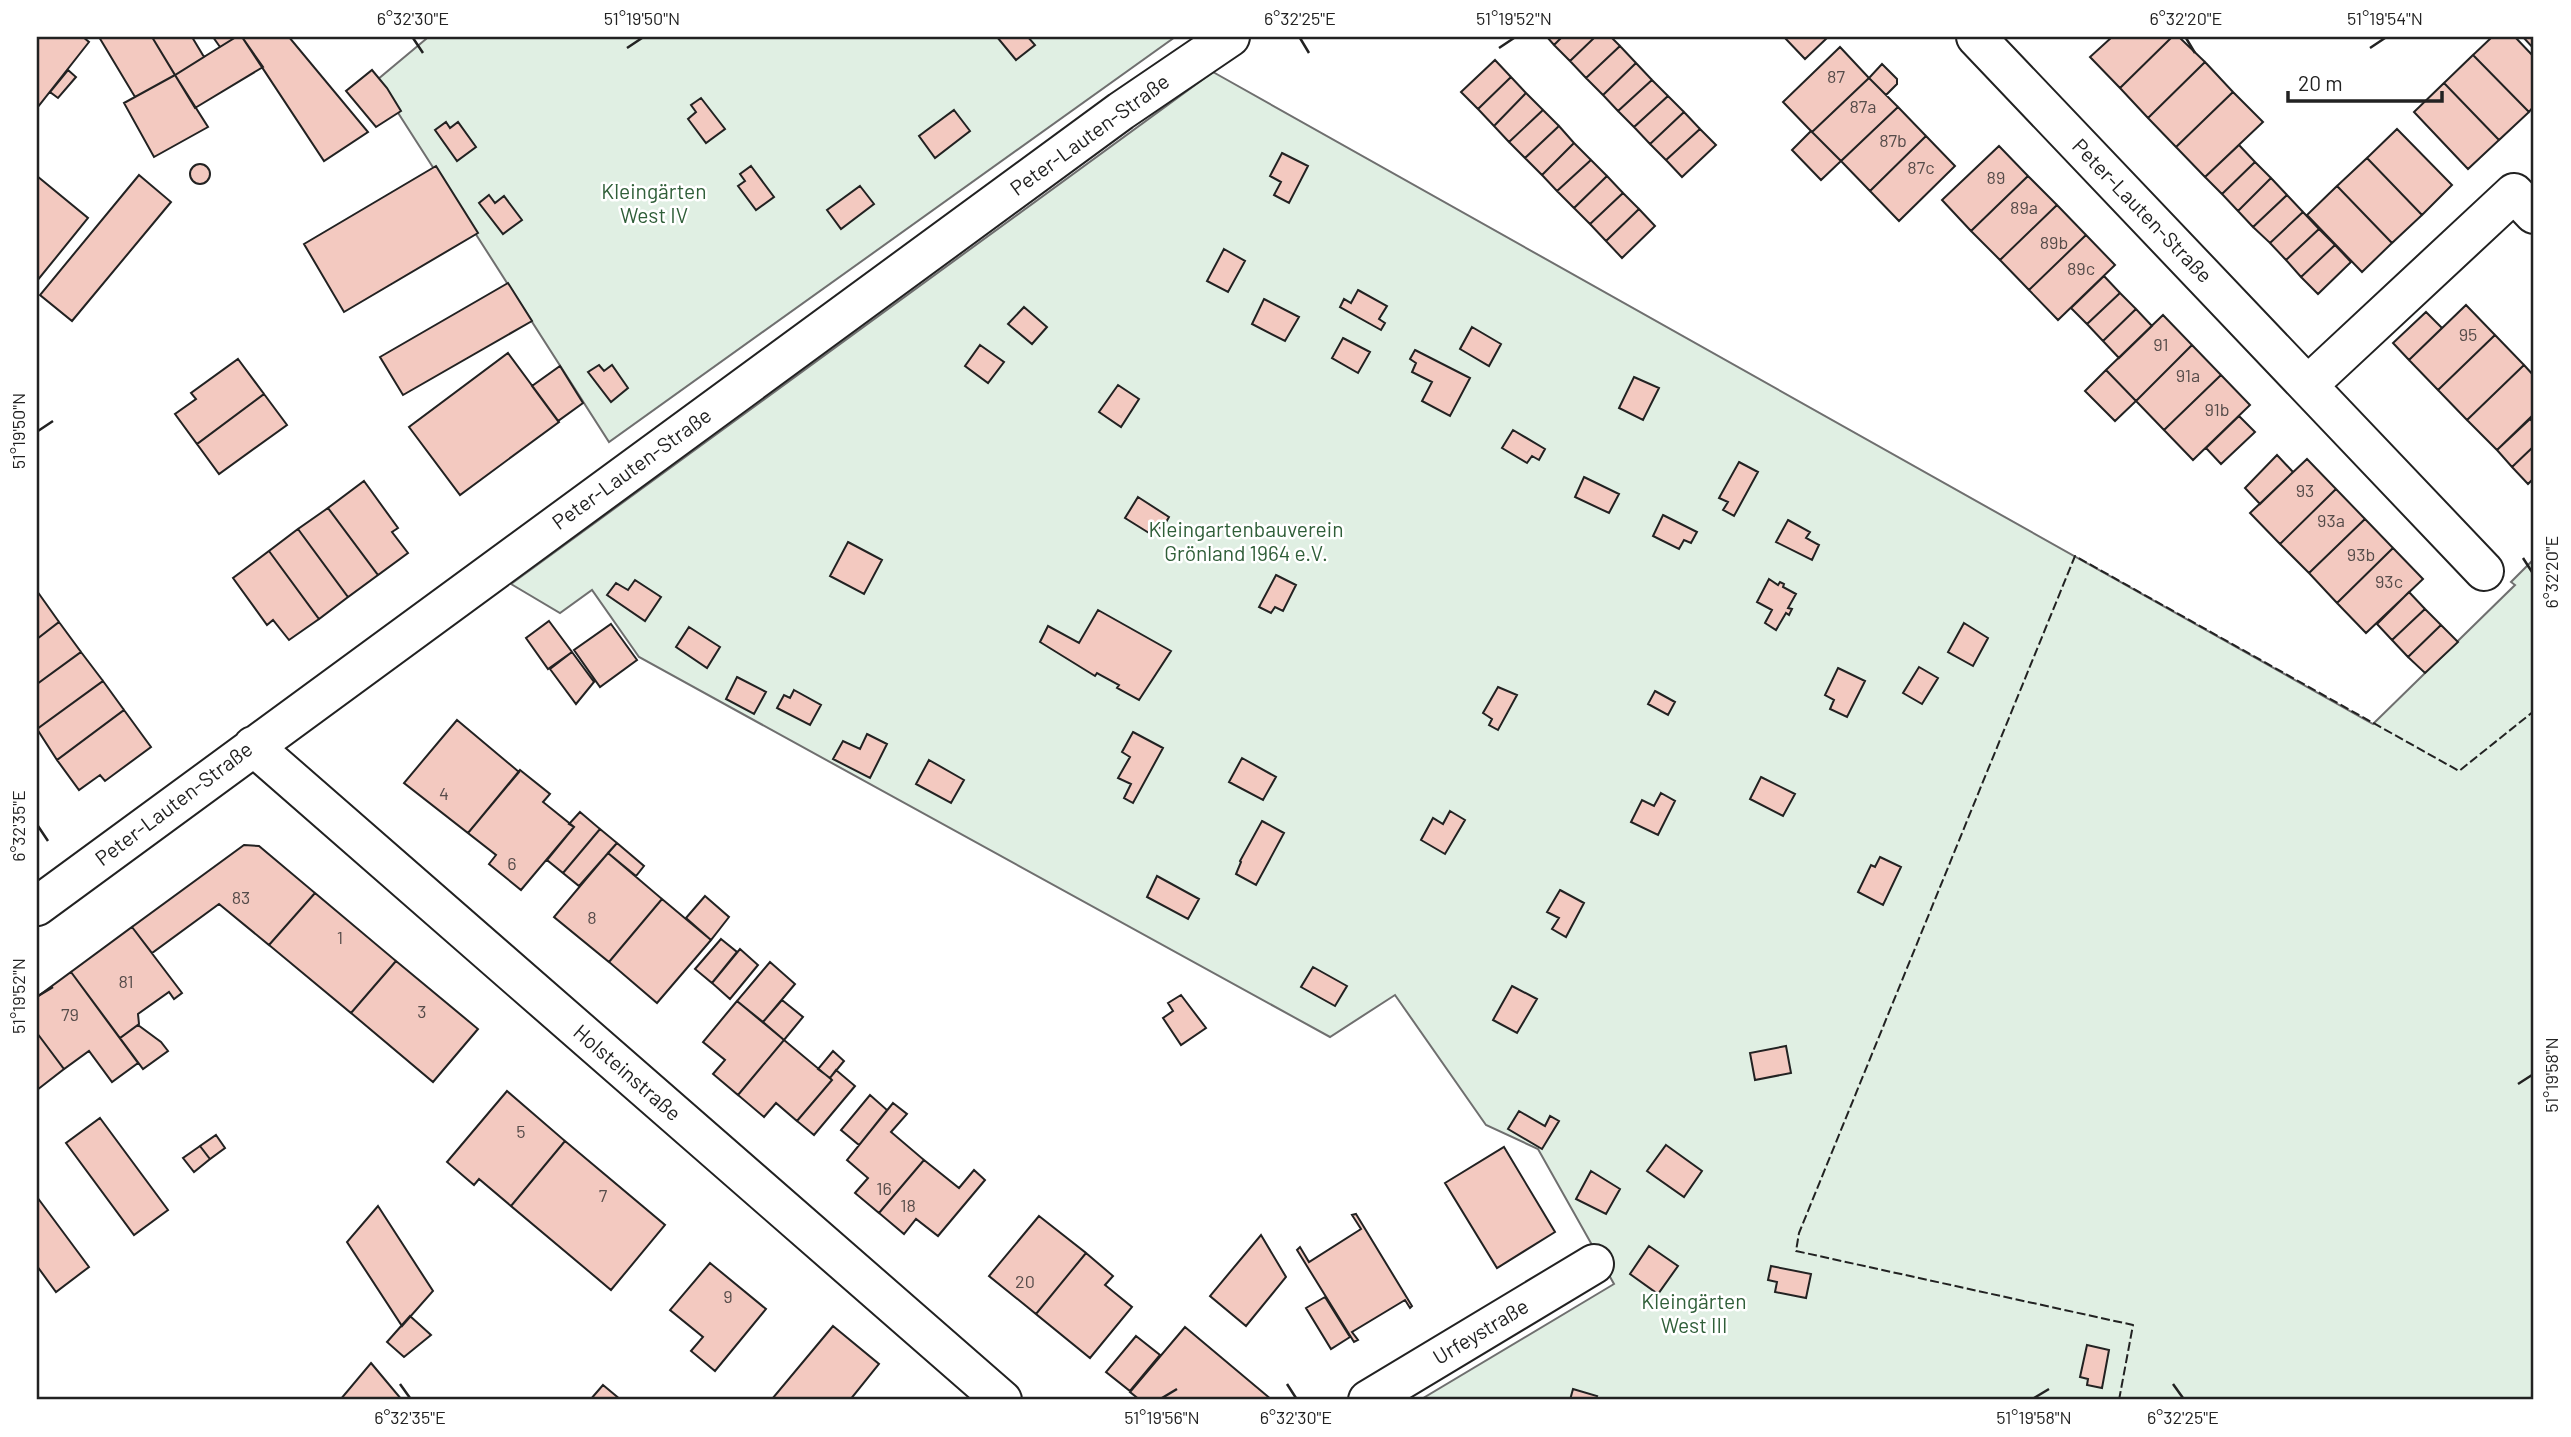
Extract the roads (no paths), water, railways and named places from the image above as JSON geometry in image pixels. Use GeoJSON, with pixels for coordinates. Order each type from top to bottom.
{"type":"FeatureCollection","features":[{"type":"Feature","properties":{"kind":"street","name":"Peter-Lauten-Straße"},"geometry":{"type":"LineString","coordinates":[[37,906],[1110,119],[1230,37]]}},
{"type":"Feature","properties":{"kind":"street","name":"Peter-Lauten-Straße"},"geometry":{"type":"LineString","coordinates":[[1976,37],[2484,570]]}},
{"type":"Feature","properties":{"kind":"street"},"geometry":{"type":"LineString","coordinates":[[2308,385],[2514,193],[2534,214]]}},
{"type":"Feature","properties":{"kind":"street","name":"Holsteinstraße"},"geometry":{"type":"LineString","coordinates":[[253,746],[1002,1400]]}},
{"type":"Feature","properties":{"kind":"street","name":"Urfeystraße"},"geometry":{"type":"LineString","coordinates":[[1368,1400],[1594,1264]]}},
{"type":"Feature","properties":{"kind":"park label","name":"Kleingärten West IV"},"geometry":{"type":"Point","coordinates":[654,204]}},
{"type":"Feature","properties":{"kind":"park label","name":"Kleingartenbauverein Grönland 1964 e.V."},"geometry":{"type":"Point","coordinates":[1246,542]}},
{"type":"Feature","properties":{"kind":"park label","name":"Kleingärten West III"},"geometry":{"type":"Point","coordinates":[1694,1314]}}]}
